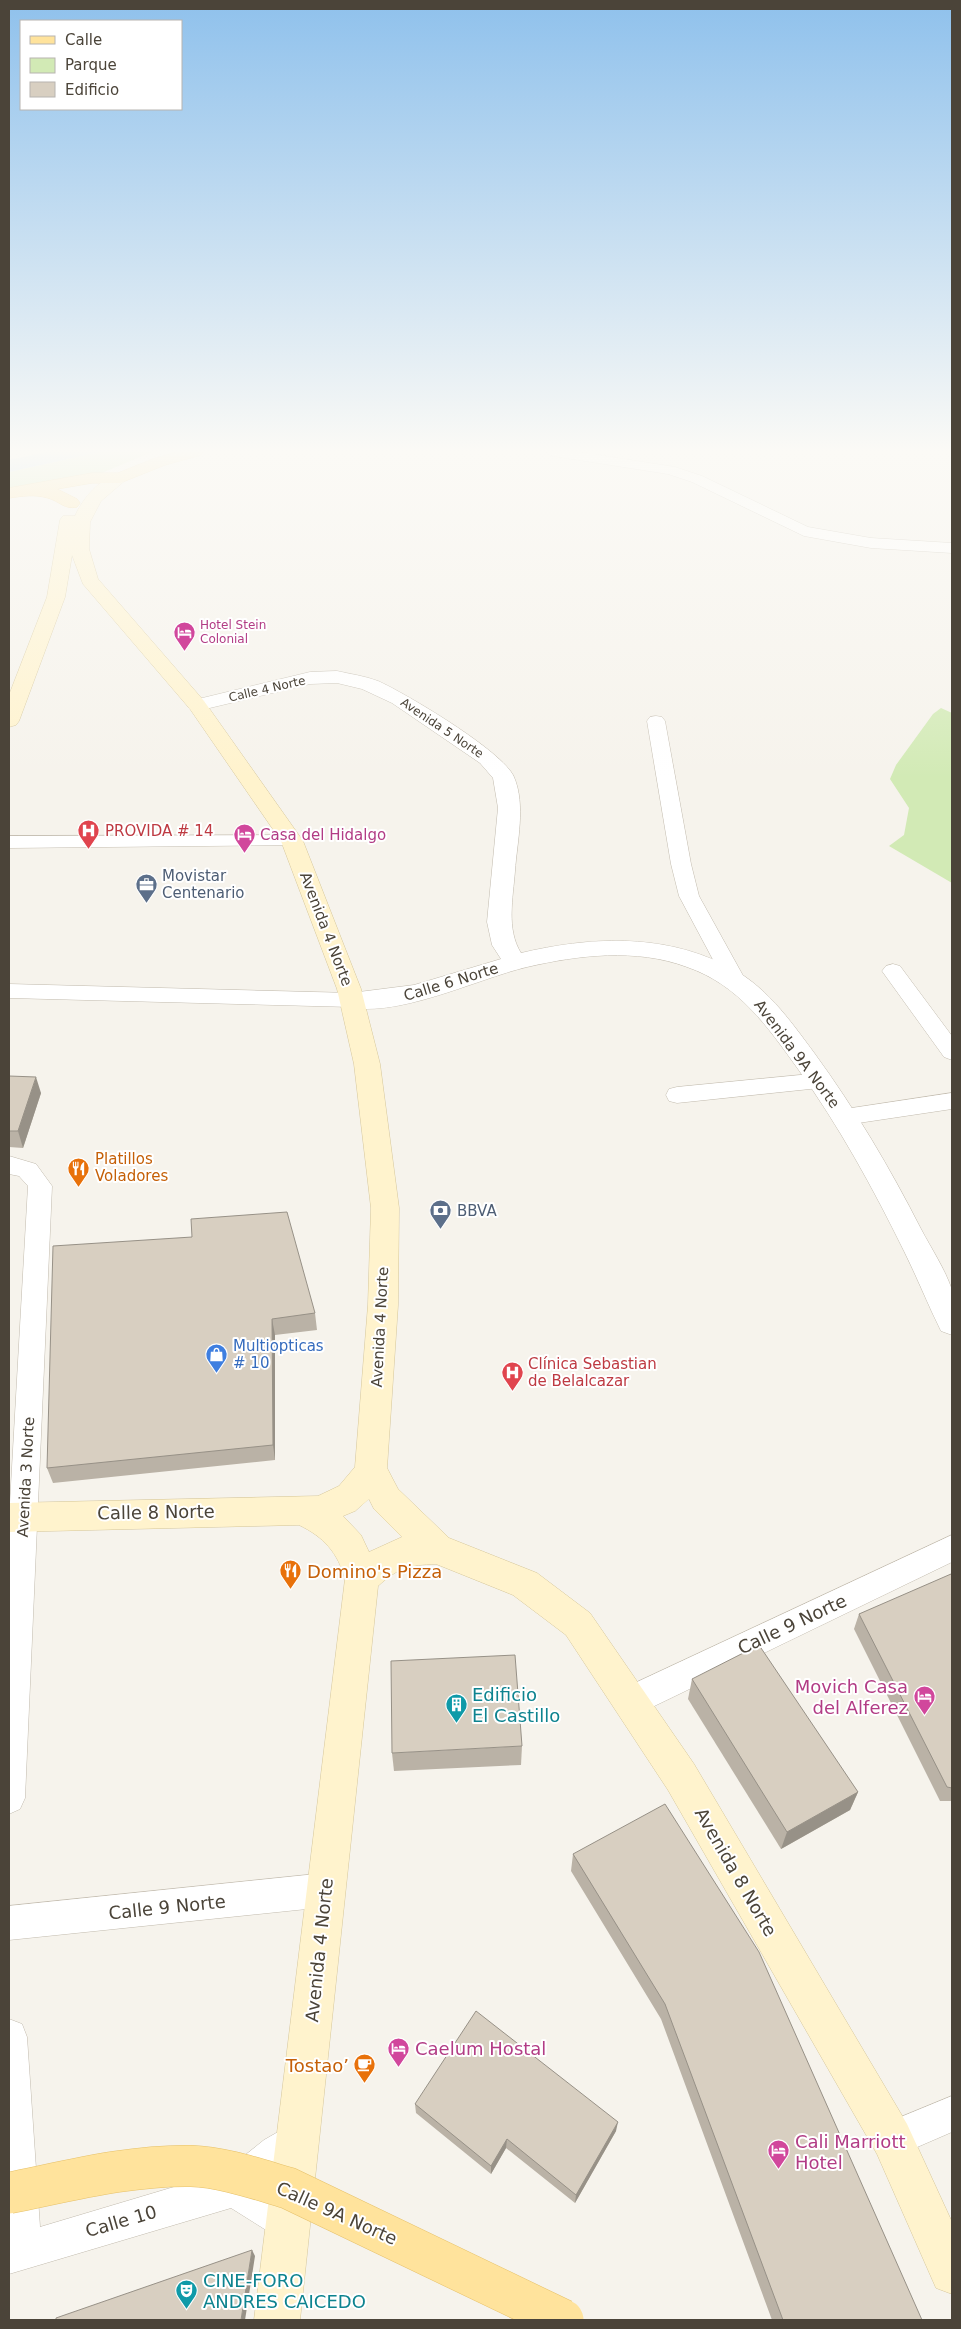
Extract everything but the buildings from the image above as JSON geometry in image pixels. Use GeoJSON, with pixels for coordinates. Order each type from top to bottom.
{"type":"FeatureCollection","features":[{"type":"Feature","properties":{"kind":"main road"},"geometry":{"type":"LineString","coordinates":[[9,721],[56,597],[62,561]]}},
{"type":"Feature","properties":{"kind":"main road","name":"Avenida 4 Norte"},"geometry":{"type":"LineString","coordinates":[[83,561],[89,580],[198,705],[292,841],[352,1000],[367,1064],[385,1208],[383,1305],[371,1468]]}},
{"type":"Feature","properties":{"kind":"main road"},"geometry":{"type":"LineString","coordinates":[[56,597],[76,589],[98,591]]}},
{"type":"Feature","properties":{"kind":"main road","name":"Calle 8 Norte"},"geometry":{"type":"LineString","coordinates":[[17,1517],[160,1512],[304,1511],[333,1507],[346,1500],[366,1480],[371,1468]]}},
{"type":"Feature","properties":{"kind":"main road","name":"Avenida 8 Norte"},"geometry":{"type":"LineString","coordinates":[[371,1468],[391,1505],[437,1549],[525,1584],[556,1605],[578,1624],[681,1777],[892,2139],[952,2272]]}},
{"type":"Feature","properties":{"kind":"main road","name":"Calle 8 Norte"},"geometry":{"type":"LineString","coordinates":[[304,1511],[322,1519],[337,1530],[353,1553],[362,1579]]}},
{"type":"Feature","properties":{"kind":"main road","name":"Avenida 8 Norte"},"geometry":{"type":"LineString","coordinates":[[362,1579],[374,1568],[403,1550],[437,1549]]}},
{"type":"Feature","properties":{"kind":"main road","name":"Avenida 4 Norte"},"geometry":{"type":"LineString","coordinates":[[277,2320],[362,1579]]}},
{"type":"Feature","properties":{"kind":"main road","name":"Calle 9A Norte"},"geometry":{"type":"LineString","coordinates":[[9,2193],[120,2170],[192,2166],[244,2176],[288,2188],[563,2320]]}},
{"type":"Feature","properties":{"kind":"street","name":"Calle 4 Norte"},"geometry":{"type":"LineString","coordinates":[[198,705],[310,678],[337,677]]}},
{"type":"Feature","properties":{"kind":"street","name":"Avenida 5 Norte"},"geometry":{"type":"LineString","coordinates":[[337,677],[369,685],[399,698],[487,758],[503,778],[509,808],[499,922],[504,945],[515,962]]}},
{"type":"Feature","properties":{"kind":"street","name":"Avenida 9A Norte"},"geometry":{"type":"LineString","coordinates":[[656,721],[681,864],[689,896],[735,981],[764,1006],[821,1081],[844,1117],[902,1219],[952,1323]]}},
{"type":"Feature","properties":{"kind":"street"},"geometry":{"type":"LineString","coordinates":[[9,842],[292,841]]}},
{"type":"Feature","properties":{"kind":"street","name":"Calle 6 Norte"},"geometry":{"type":"LineString","coordinates":[[9,991],[389,1000],[423,992],[515,962],[584,950],[633,948],[686,957],[735,981]]}},
{"type":"Feature","properties":{"kind":"street"},"geometry":{"type":"LineString","coordinates":[[893,972],[952,1052]]}},
{"type":"Feature","properties":{"kind":"street"},"geometry":{"type":"LineString","coordinates":[[677,1095],[821,1081]]}},
{"type":"Feature","properties":{"kind":"street"},"geometry":{"type":"LineString","coordinates":[[844,1117],[952,1101]]}},
{"type":"Feature","properties":{"kind":"street","name":"Avenida 3 Norte"},"geometry":{"type":"LineString","coordinates":[[9,1798],[17,1517],[40,1186],[34,1173],[14,1165]]}},
{"type":"Feature","properties":{"kind":"street","name":"Calle 9 Norte"},"geometry":{"type":"LineString","coordinates":[[631,1701],[952,1548]]}},
{"type":"Feature","properties":{"kind":"street","name":"Calle 9 Norte"},"geometry":{"type":"LineString","coordinates":[[9,1923],[326,1890]]}},
{"type":"Feature","properties":{"kind":"street"},"geometry":{"type":"LineString","coordinates":[[9,2036],[15,2253]]}},
{"type":"Feature","properties":{"kind":"street"},"geometry":{"type":"LineString","coordinates":[[892,2139],[952,2114]]}},
{"type":"Feature","properties":{"kind":"street","name":"Calle 10"},"geometry":{"type":"LineString","coordinates":[[15,2253],[234,2188],[277,2153],[297,2140]]}},
{"type":"Feature","properties":{"kind":"street"},"geometry":{"type":"LineString","coordinates":[[234,2188],[288,2221]]}},
{"type":"Feature","properties":{"kind":"green space"},"geometry":{"type":"Polygon","coordinates":[[[941,708],[952,713],[952,883],[889,846],[904,835],[909,808],[890,779],[896,765],[933,714],[941,708]]]}},
{"type":"Feature","properties":{"kind":"place","name":"Hotel Stein Colonial"},"geometry":{"type":"Point","coordinates":[184,651]}},
{"type":"Feature","properties":{"kind":"place","name":"PROVIDA # 14"},"geometry":{"type":"Point","coordinates":[89,850]}},
{"type":"Feature","properties":{"kind":"place","name":"Casa del Hidalgo"},"geometry":{"type":"Point","coordinates":[244,854]}},
{"type":"Feature","properties":{"kind":"place","name":"Movistar Centenario"},"geometry":{"type":"Point","coordinates":[146,904]}},
{"type":"Feature","properties":{"kind":"place","name":"Platillos Voladores"},"geometry":{"type":"Point","coordinates":[79,1187]}},
{"type":"Feature","properties":{"kind":"place","name":"BBVA"},"geometry":{"type":"Point","coordinates":[441,1230]}},
{"type":"Feature","properties":{"kind":"place","name":"Multiopticas # 10"},"geometry":{"type":"Point","coordinates":[217,1374]}},
{"type":"Feature","properties":{"kind":"place","name":"Clínica Sebastian de Belalcazar"},"geometry":{"type":"Point","coordinates":[512,1392]}},
{"type":"Feature","properties":{"kind":"place","name":"Domino's Pizza"},"geometry":{"type":"Point","coordinates":[291,1590]}},
{"type":"Feature","properties":{"kind":"place","name":"Movich Casa del Alferez"},"geometry":{"type":"Point","coordinates":[924,1715]}},
{"type":"Feature","properties":{"kind":"place","name":"Edificio El Castillo"},"geometry":{"type":"Point","coordinates":[456,1723]}},
{"type":"Feature","properties":{"kind":"place","name":"Caelum Hostal"},"geometry":{"type":"Point","coordinates":[399,2067]}},
{"type":"Feature","properties":{"kind":"place","name":"Tostao’"},"geometry":{"type":"Point","coordinates":[365,2084]}},
{"type":"Feature","properties":{"kind":"place","name":"Cali Marriott Hotel"},"geometry":{"type":"Point","coordinates":[779,2170]}},
{"type":"Feature","properties":{"kind":"place","name":"CINE-FORO ANDRES CAICEDO"},"geometry":{"type":"Point","coordinates":[187,2309]}}]}
